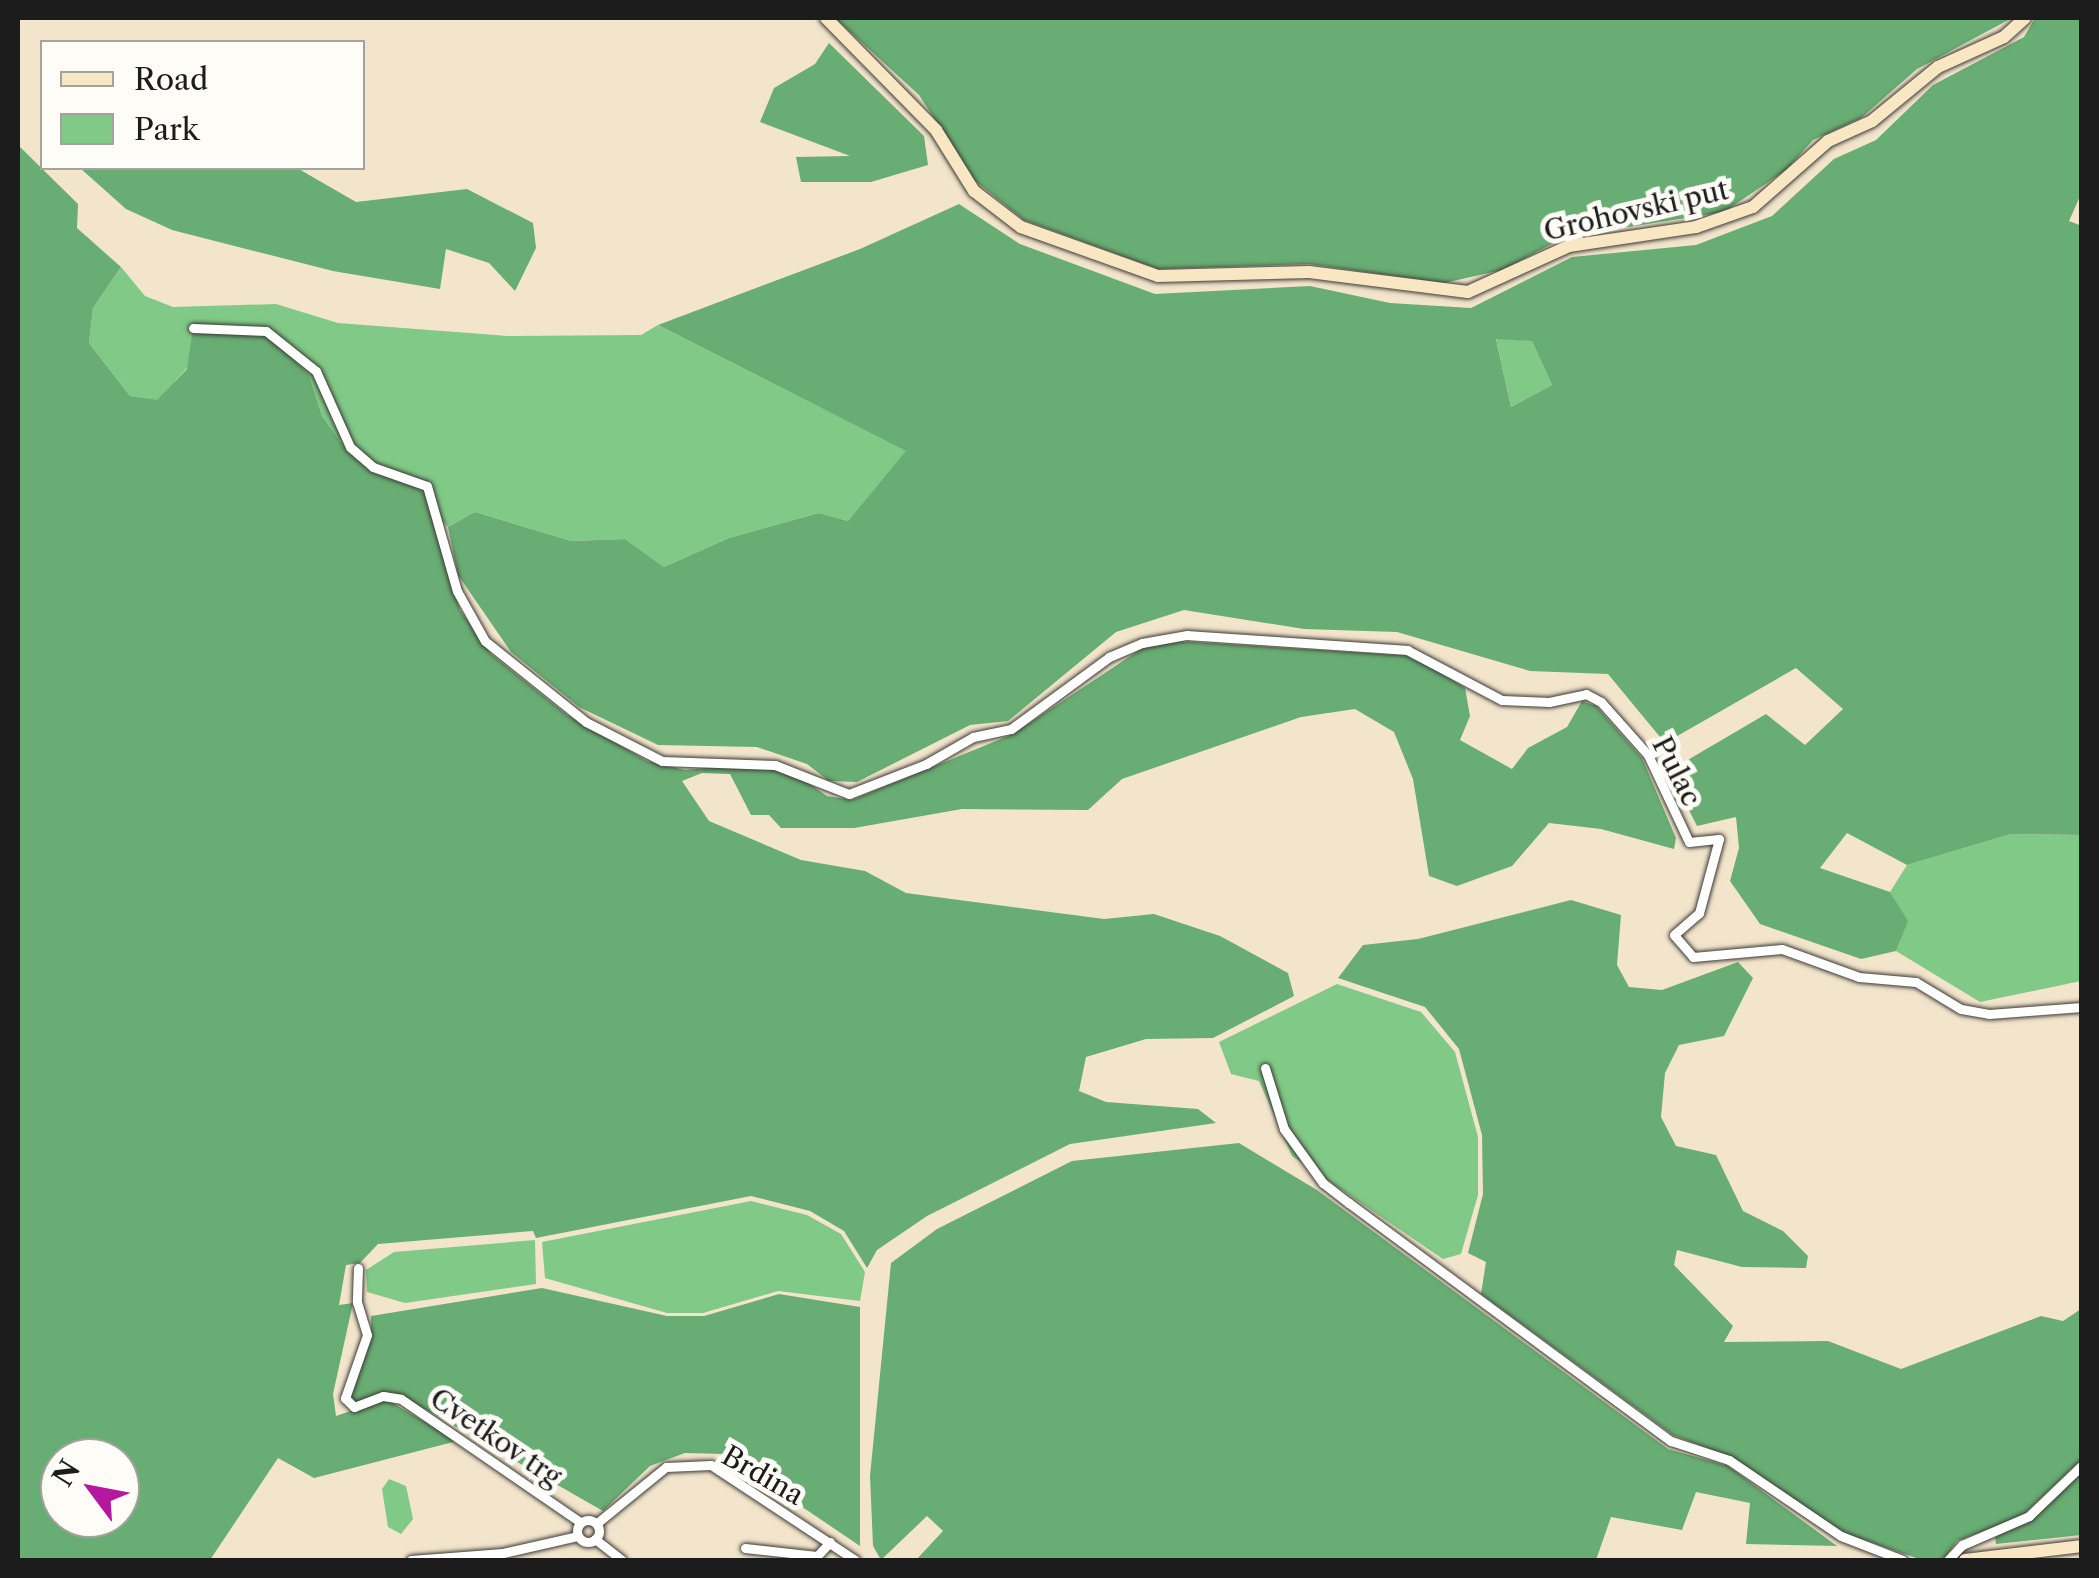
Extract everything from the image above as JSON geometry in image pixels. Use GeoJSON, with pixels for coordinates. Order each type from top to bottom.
{"type":"FeatureCollection","features":[{"type":"Feature","properties":{"kind":"main road","name":"Grohovski put"},"geometry":{"type":"LineString","coordinates":[[826,18],[936,130],[974,191],[1021,227],[1158,276],[1309,272],[1468,292],[1569,246],[1696,228],[1752,207],[1828,141],[1872,121],[1926,74],[2004,37],[2025,18]]}},
{"type":"Feature","properties":{"kind":"main road"},"geometry":{"type":"LineString","coordinates":[[1965,1560],[2082,1546]]}},
{"type":"Feature","properties":{"kind":"street","name":"Pulac"},"geometry":{"type":"LineString","coordinates":[[193,328],[266,332],[316,370],[350,447],[373,467],[427,486],[464,609],[495,652],[593,727],[678,766],[746,760],[798,770],[824,789],[849,794],[926,764],[973,738],[1011,729],[1109,657],[1172,636],[1423,653],[1502,700],[1550,702],[1586,694],[1642,746],[1689,842],[1715,836],[1722,846],[1699,912],[1674,936],[1693,957],[1782,949],[1858,976],[1916,982],[1962,1009],[1990,1014],[2082,1006]]}},
{"type":"Feature","properties":{"kind":"street"},"geometry":{"type":"LineString","coordinates":[[1265,1068],[1284,1130],[1336,1193],[1671,1440],[1729,1460],[1841,1536],[1903,1560]]}},
{"type":"Feature","properties":{"kind":"street","name":"Cvetkov trg"},"geometry":{"type":"LineString","coordinates":[[358,1268],[356,1302],[367,1335],[345,1398],[354,1407],[383,1396],[401,1399],[580,1522],[596,1524]]}},
{"type":"Feature","properties":{"kind":"street","name":"Brdina"},"geometry":{"type":"LineString","coordinates":[[596,1524],[666,1467],[711,1465],[856,1560]]}},
{"type":"Feature","properties":{"kind":"street"},"geometry":{"type":"LineString","coordinates":[[1948,1560],[1962,1545],[2030,1516],[2082,1465]]}},
{"type":"Feature","properties":{"kind":"street"},"geometry":{"type":"LineString","coordinates":[[577,1536],[580,1522]]}},
{"type":"Feature","properties":{"kind":"street"},"geometry":{"type":"LineString","coordinates":[[595,1539],[596,1524]]}},
{"type":"Feature","properties":{"kind":"street"},"geometry":{"type":"LineString","coordinates":[[411,1560],[503,1557],[577,1536],[595,1539],[622,1560]]}},
{"type":"Feature","properties":{"kind":"street"},"geometry":{"type":"LineString","coordinates":[[745,1548],[817,1556],[830,1542]]}},
{"type":"Feature","properties":{"kind":"green space"},"geometry":{"type":"Polygon","coordinates":[[[835,18],[2012,18],[1917,69],[1861,118],[1813,140],[1786,170],[1724,212],[1565,237],[1502,270],[1444,283],[1309,264],[1158,269],[1024,220],[974,180],[919,95],[835,18]]]}},
{"type":"Feature","properties":{"kind":"green space"},"geometry":{"type":"Polygon","coordinates":[[[2035,18],[2081,18],[2081,194],[2069,221],[2082,226],[2081,835],[2011,834],[1907,865],[1847,833],[1820,868],[1890,892],[1908,921],[1896,951],[1861,959],[1760,924],[1730,881],[1739,848],[1736,817],[1697,826],[1669,771],[1766,714],[1805,745],[1843,709],[1796,668],[1665,743],[1608,674],[1530,671],[1397,632],[1304,629],[1184,610],[1116,632],[1008,721],[970,725],[857,782],[829,781],[807,764],[757,747],[658,745],[579,707],[511,652],[458,575],[448,527],[475,512],[571,541],[625,539],[664,567],[729,538],[819,513],[848,521],[906,451],[658,325],[860,249],[959,204],[1020,244],[1155,294],[1310,286],[1390,303],[1471,308],[1572,257],[1696,245],[1772,216],[1834,159],[1876,140],[1933,85],[2024,37],[2035,18]],[[1496,339],[1511,407],[1552,385],[1532,341],[1496,339]]]}},
{"type":"Feature","properties":{"kind":"green space"},"geometry":{"type":"Polygon","coordinates":[[[829,43],[924,136],[928,165],[871,182],[801,182],[796,157],[850,156],[760,122],[774,88],[815,64],[829,43]]]}},
{"type":"Feature","properties":{"kind":"green space"},"geometry":{"type":"Polygon","coordinates":[[[18,145],[78,204],[77,228],[121,267],[93,308],[89,343],[130,396],[157,400],[187,369],[193,328],[266,331],[309,375],[322,416],[347,451],[371,472],[417,487],[428,498],[460,610],[491,654],[567,715],[647,761],[685,770],[747,764],[797,775],[827,796],[852,800],[1013,734],[1144,647],[1176,641],[1415,656],[1465,688],[1470,716],[1460,740],[1512,769],[1528,748],[1567,727],[1582,701],[1596,706],[1642,758],[1676,838],[1674,849],[1601,829],[1549,823],[1512,866],[1457,886],[1429,876],[1413,779],[1394,732],[1355,709],[1301,717],[1122,779],[1088,810],[962,809],[854,828],[781,828],[769,815],[751,815],[730,774],[702,773],[682,781],[709,821],[801,860],[865,871],[906,893],[1104,919],[1154,914],[1220,936],[1288,973],[1294,996],[1213,1038],[1146,1039],[1086,1057],[1079,1091],[1106,1102],[1198,1109],[1216,1123],[1070,1144],[927,1216],[877,1250],[867,1268],[844,1231],[810,1211],[751,1196],[536,1238],[533,1231],[378,1244],[360,1263],[346,1265],[339,1305],[353,1303],[333,1394],[336,1416],[386,1399],[457,1441],[314,1478],[278,1458],[210,1560],[18,1560],[18,145]]]}},
{"type":"Feature","properties":{"kind":"green space"},"geometry":{"type":"Polygon","coordinates":[[[82,170],[300,170],[356,202],[467,189],[533,223],[536,248],[515,291],[489,263],[446,249],[440,289],[333,271],[172,230],[126,209],[82,170]]]}},
{"type":"Feature","properties":{"kind":"green space"},"geometry":{"type":"Polygon","coordinates":[[[121,267],[145,296],[173,307],[276,304],[338,323],[508,336],[641,335],[658,325],[907,451],[848,521],[819,513],[729,538],[664,567],[625,539],[571,541],[475,512],[448,527],[404,482],[371,472],[347,451],[322,416],[309,375],[266,332],[187,368],[157,401],[130,396],[89,343],[93,308],[121,267]]]}},
{"type":"Feature","properties":{"kind":"green space"},"geometry":{"type":"Polygon","coordinates":[[[1496,338],[1532,341],[1552,385],[1511,407],[1496,338]]]}},
{"type":"Feature","properties":{"kind":"green space"},"geometry":{"type":"Polygon","coordinates":[[[2011,834],[2081,835],[2081,981],[1980,1002],[1896,951],[1907,921],[1890,892],[1907,865],[2011,834]]]}},
{"type":"Feature","properties":{"kind":"green space"},"geometry":{"type":"Polygon","coordinates":[[[1571,900],[1621,915],[1617,965],[1629,987],[1662,990],[1738,962],[1753,978],[1724,1036],[1679,1045],[1665,1073],[1661,1117],[1676,1146],[1716,1155],[1743,1211],[1783,1231],[1808,1256],[1806,1268],[1742,1267],[1677,1250],[1674,1265],[1733,1326],[1724,1342],[1828,1341],[1901,1369],[2041,1316],[2063,1321],[2081,1309],[2081,1460],[2022,1516],[1957,1541],[1943,1560],[1922,1560],[1844,1533],[1731,1457],[1673,1435],[1481,1294],[1486,1262],[1468,1253],[1483,1194],[1482,1135],[1459,1049],[1425,1007],[1338,978],[1363,945],[1418,939],[1571,900]]]}},
{"type":"Feature","properties":{"kind":"green space"},"geometry":{"type":"Polygon","coordinates":[[[1337,984],[1421,1012],[1455,1052],[1478,1137],[1478,1195],[1461,1254],[1443,1259],[1292,1156],[1259,1081],[1231,1074],[1219,1042],[1337,984]]]}},
{"type":"Feature","properties":{"kind":"green space"},"geometry":{"type":"Polygon","coordinates":[[[1239,1143],[1317,1190],[1668,1449],[1728,1466],[1837,1546],[1746,1544],[1750,1503],[1696,1492],[1682,1530],[1611,1517],[1596,1560],[916,1560],[943,1531],[927,1516],[881,1560],[873,1546],[870,1476],[891,1263],[937,1229],[1072,1161],[1239,1143]]]}},
{"type":"Feature","properties":{"kind":"green space"},"geometry":{"type":"Polygon","coordinates":[[[751,1201],[807,1215],[841,1234],[865,1272],[860,1301],[778,1291],[703,1313],[667,1313],[545,1278],[542,1242],[751,1201]]]}},
{"type":"Feature","properties":{"kind":"green space"},"geometry":{"type":"Polygon","coordinates":[[[535,1240],[536,1284],[405,1303],[367,1292],[366,1270],[394,1252],[535,1240]]]}},
{"type":"Feature","properties":{"kind":"green space"},"geometry":{"type":"Polygon","coordinates":[[[542,1288],[667,1316],[704,1316],[779,1294],[860,1307],[860,1546],[724,1454],[685,1453],[650,1466],[603,1511],[402,1396],[357,1403],[349,1395],[371,1338],[371,1316],[542,1288]]]}},
{"type":"Feature","properties":{"kind":"green space"},"geometry":{"type":"Polygon","coordinates":[[[2081,1470],[2081,1535],[1996,1544],[1995,1537],[2032,1519],[2081,1470]]]}},
{"type":"Feature","properties":{"kind":"green space"},"geometry":{"type":"Polygon","coordinates":[[[389,1479],[406,1486],[413,1519],[401,1534],[388,1527],[382,1489],[389,1479]]]}}]}
